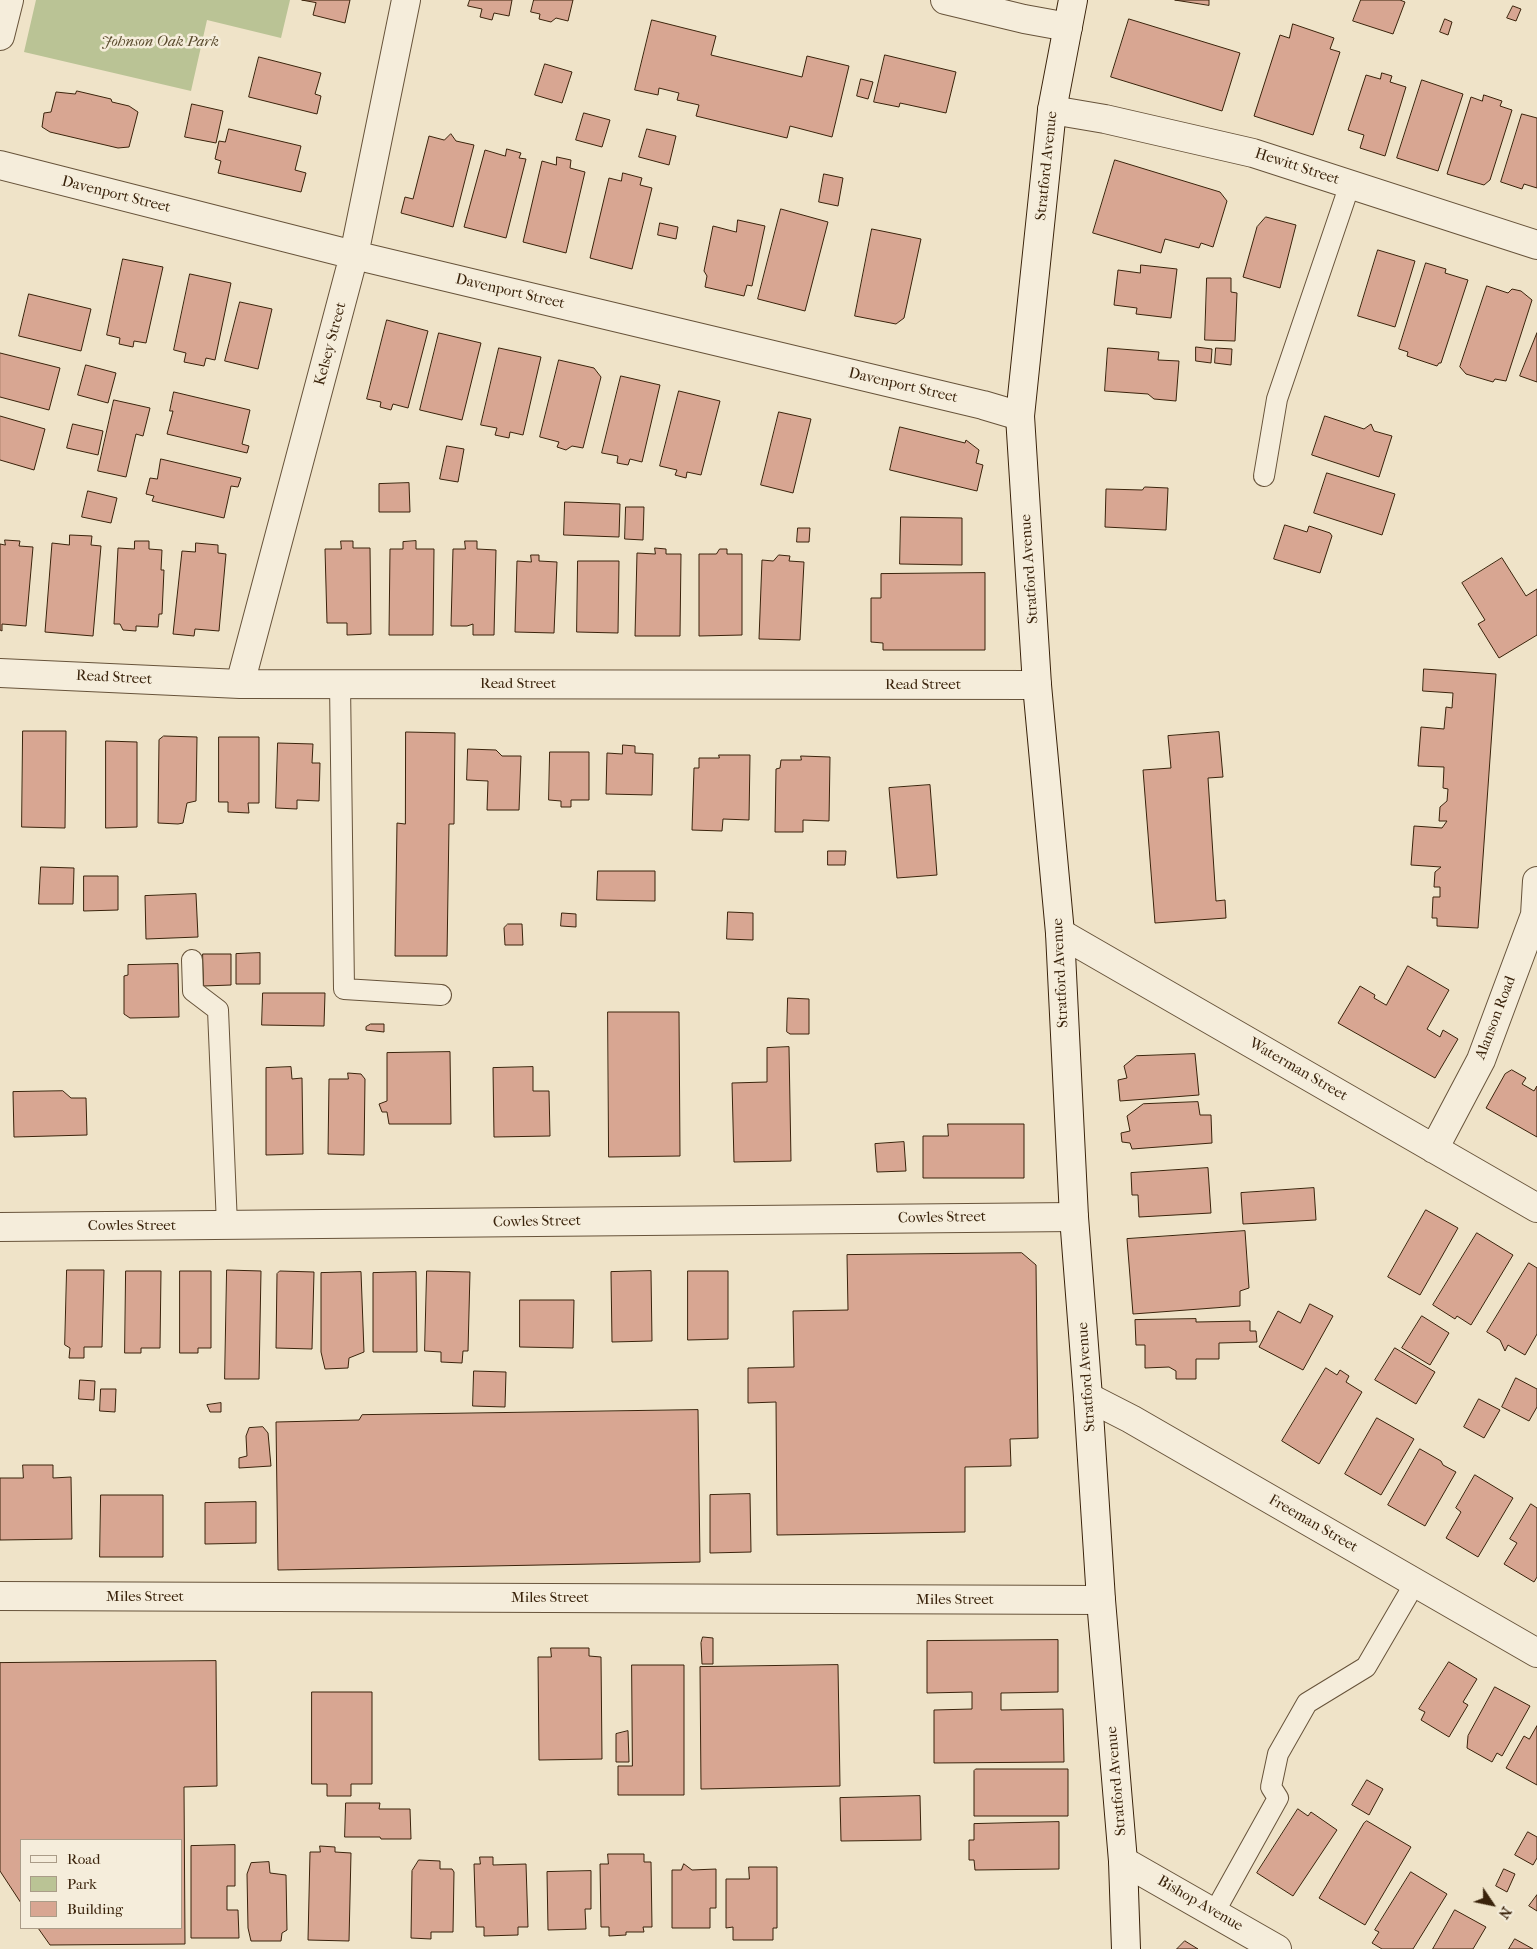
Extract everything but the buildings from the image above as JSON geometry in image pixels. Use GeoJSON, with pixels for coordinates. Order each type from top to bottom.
{"type":"FeatureCollection","features":[{"type":"Feature","properties":{"kind":"street","name":"Kelsey Street"},"geometry":{"type":"LineString","coordinates":[[240,684],[354,255],[406,0]]}},
{"type":"Feature","properties":{"kind":"street"},"geometry":{"type":"LineString","coordinates":[[945,0],[1024,19],[1068,27]]}},
{"type":"Feature","properties":{"kind":"street","name":"Stratford Avenue"},"geometry":{"type":"LineString","coordinates":[[1073,0],[1052,110],[1020,416],[1037,685],[1060,933],[1074,1217],[1101,1600],[1124,1860],[1126,1949]]}},
{"type":"Feature","properties":{"kind":"street","name":"Hewitt Street"},"geometry":{"type":"LineString","coordinates":[[1052,110],[1105,119],[1253,153],[1537,244]]}},
{"type":"Feature","properties":{"kind":"street","name":"Davenport Street"},"geometry":{"type":"LineString","coordinates":[[0,165],[354,255],[973,403],[1020,416]]}},
{"type":"Feature","properties":{"kind":"street","name":"Read Street"},"geometry":{"type":"LineString","coordinates":[[0,673],[240,684],[1037,685]]}},
{"type":"Feature","properties":{"kind":"street","name":"Alanson Road"},"geometry":{"type":"LineString","coordinates":[[1434,1149],[1481,1060],[1534,915],[1537,881]]}},
{"type":"Feature","properties":{"kind":"street","name":"Waterman Street"},"geometry":{"type":"LineString","coordinates":[[1060,933],[1537,1208]]}},
{"type":"Feature","properties":{"kind":"street","name":"Cowles Street"},"geometry":{"type":"LineString","coordinates":[[0,1227],[1074,1217]]}},
{"type":"Feature","properties":{"kind":"street","name":"Freeman Street"},"geometry":{"type":"LineString","coordinates":[[1088,1397],[1131,1419],[1537,1653]]}},
{"type":"Feature","properties":{"kind":"street","name":"Miles Street"},"geometry":{"type":"LineString","coordinates":[[0,1596],[1101,1600]]}},
{"type":"Feature","properties":{"kind":"street","name":"Bishop Avenue"},"geometry":{"type":"LineString","coordinates":[[1124,1860],[1277,1949]]}},
{"type":"Feature","properties":{"kind":"lane"},"geometry":{"type":"LineString","coordinates":[[1264,476],[1277,399],[1350,184]]}},
{"type":"Feature","properties":{"kind":"lane"},"geometry":{"type":"LineString","coordinates":[[340,684],[344,989],[441,996]]}},
{"type":"Feature","properties":{"kind":"lane"},"geometry":{"type":"LineString","coordinates":[[192,960],[193,991],[218,1010],[227,1225]]}},
{"type":"Feature","properties":{"kind":"lane"},"geometry":{"type":"LineString","coordinates":[[1214,1913],[1278,1798],[1271,1787],[1278,1754],[1306,1703],[1366,1667],[1415,1583]]}},
{"type":"Feature","properties":{"kind":"green space","name":"Johnson Oak Park"},"geometry":{"type":"Polygon","coordinates":[[[36,0],[290,0],[281,38],[207,20],[191,91],[24,52],[36,0]]]}}]}
